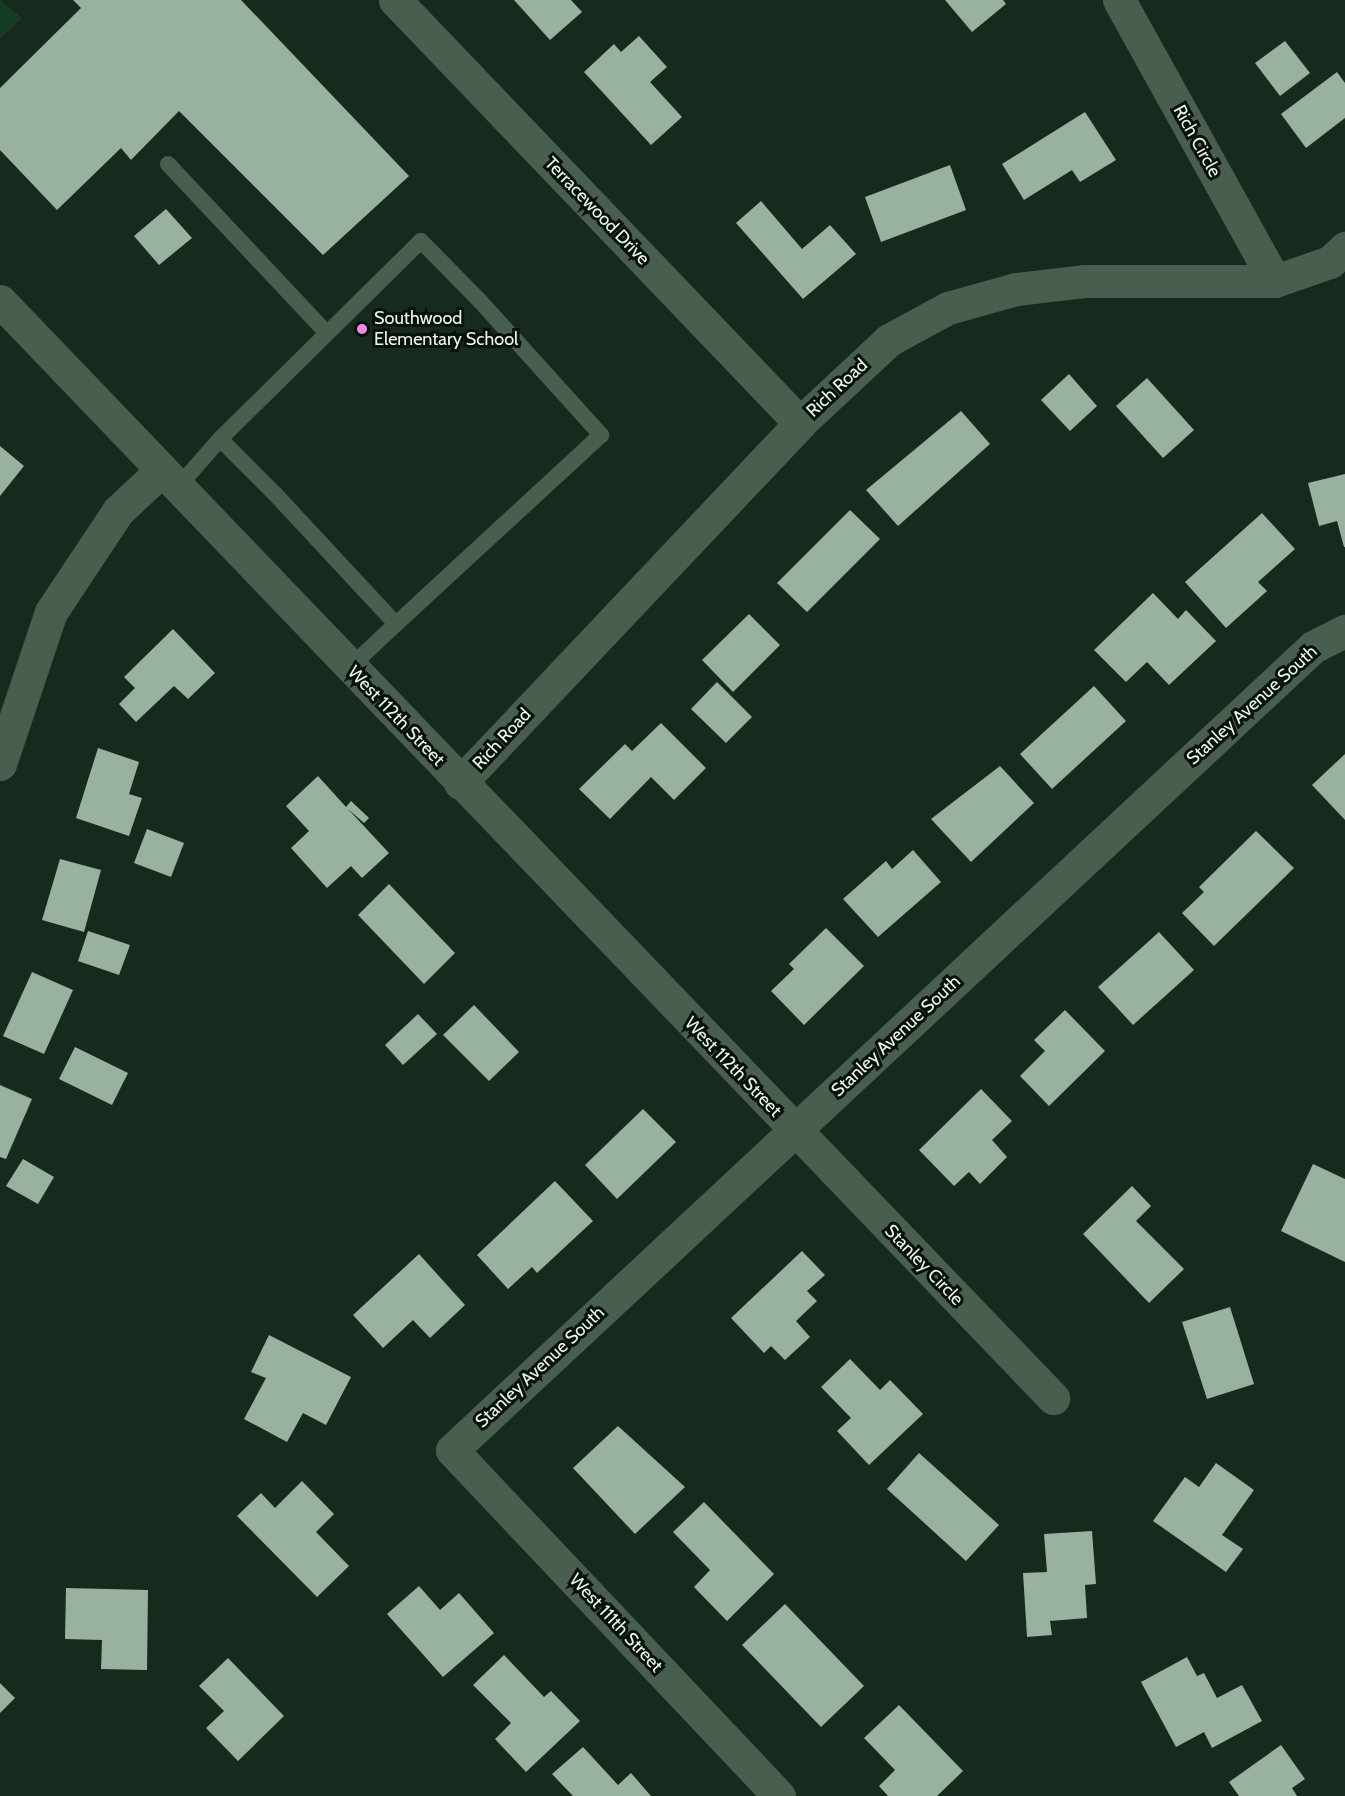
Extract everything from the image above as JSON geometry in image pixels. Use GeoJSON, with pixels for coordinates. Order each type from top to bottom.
{"type":"FeatureCollection","features":[{"type":"Feature","properties":{"kind":"street","name":"Terracewood Drive"},"geometry":{"type":"LineString","coordinates":[[395,0],[800,423]]}},
{"type":"Feature","properties":{"kind":"street","name":"Rich Circle"},"geometry":{"type":"LineString","coordinates":[[1119,0],[1275,281]]}},
{"type":"Feature","properties":{"kind":"street","name":"Rich Road"},"geometry":{"type":"LineString","coordinates":[[460,783],[800,423],[889,340],[948,308],[1016,289],[1084,281],[1275,281],[1330,262],[1345,248]]}},
{"type":"Feature","properties":{"kind":"street","name":"West 112th Street"},"geometry":{"type":"LineString","coordinates":[[0,301],[795,1130]]}},
{"type":"Feature","properties":{"kind":"street"},"geometry":{"type":"LineString","coordinates":[[0,764],[51,612],[118,511],[170,478]]}},
{"type":"Feature","properties":{"kind":"street","name":"Stanley Avenue South"},"geometry":{"type":"LineString","coordinates":[[452,1450],[1313,647],[1345,630]]}},
{"type":"Feature","properties":{"kind":"street","name":"Stanley Circle"},"geometry":{"type":"LineString","coordinates":[[795,1130],[1053,1398]]}},
{"type":"Feature","properties":{"kind":"street","name":"West 111th Street"},"geometry":{"type":"LineString","coordinates":[[452,1450],[779,1796]]}},
{"type":"Feature","properties":{"kind":"lane"},"geometry":{"type":"LineString","coordinates":[[168,164],[326,332]]}},
{"type":"Feature","properties":{"kind":"lane"},"geometry":{"type":"LineString","coordinates":[[170,478],[220,439],[326,332],[421,241],[601,435],[350,667]]}},
{"type":"Feature","properties":{"kind":"lane"},"geometry":{"type":"LineString","coordinates":[[220,439],[396,624]]}},
{"type":"Feature","properties":{"kind":"green space"},"geometry":{"type":"Polygon","coordinates":[[[0,0],[22,18],[0,39],[0,0]]]}},
{"type":"Feature","properties":{"kind":"building"},"geometry":{"type":"Polygon","coordinates":[[[73,0],[241,0],[409,176],[323,255],[179,111],[131,160],[121,148],[57,210],[0,150],[0,88],[81,8],[73,0]]]}},
{"type":"Feature","properties":{"kind":"building"},"geometry":{"type":"Polygon","coordinates":[[[514,0],[571,0],[582,12],[550,40],[514,0]]]}},
{"type":"Feature","properties":{"kind":"building"},"geometry":{"type":"Polygon","coordinates":[[[945,0],[1003,0],[1006,4],[972,32],[945,0]]]}},
{"type":"Feature","properties":{"kind":"building"},"geometry":{"type":"Polygon","coordinates":[[[639,36],[667,67],[650,82],[682,117],[651,145],[584,72],[614,44],[621,52],[639,36]]]}},
{"type":"Feature","properties":{"kind":"building"},"geometry":{"type":"Polygon","coordinates":[[[1285,41],[1310,73],[1280,96],[1255,63],[1285,41]]]}},
{"type":"Feature","properties":{"kind":"building"},"geometry":{"type":"Polygon","coordinates":[[[1337,72],[1345,83],[1345,118],[1306,148],[1281,114],[1337,72]]]}},
{"type":"Feature","properties":{"kind":"building"},"geometry":{"type":"Polygon","coordinates":[[[1085,112],[1116,160],[1080,182],[1072,170],[1024,200],[1002,164],[1085,112]]]}},
{"type":"Feature","properties":{"kind":"building"},"geometry":{"type":"Polygon","coordinates":[[[950,165],[966,210],[881,242],[865,197],[950,165]]]}},
{"type":"Feature","properties":{"kind":"building"},"geometry":{"type":"Polygon","coordinates":[[[761,201],[802,249],[830,225],[856,254],[803,299],[736,223],[761,201]]]}},
{"type":"Feature","properties":{"kind":"building"},"geometry":{"type":"Polygon","coordinates":[[[166,209],[192,238],[159,265],[134,236],[166,209]]]}},
{"type":"Feature","properties":{"kind":"building"},"geometry":{"type":"Polygon","coordinates":[[[1069,374],[1097,406],[1070,431],[1041,400],[1069,374]]]}},
{"type":"Feature","properties":{"kind":"building"},"geometry":{"type":"Polygon","coordinates":[[[1147,378],[1194,430],[1163,458],[1116,406],[1147,378]]]}},
{"type":"Feature","properties":{"kind":"building"},"geometry":{"type":"Polygon","coordinates":[[[961,411],[990,444],[898,526],[866,490],[961,411]]]}},
{"type":"Feature","properties":{"kind":"building"},"geometry":{"type":"Polygon","coordinates":[[[0,446],[24,466],[0,496],[0,446]]]}},
{"type":"Feature","properties":{"kind":"building"},"geometry":{"type":"Polygon","coordinates":[[[1345,474],[1344,547],[1337,521],[1319,526],[1308,483],[1345,474]]]}},
{"type":"Feature","properties":{"kind":"building"},"geometry":{"type":"Polygon","coordinates":[[[850,510],[880,539],[807,612],[777,583],[850,510]]]}},
{"type":"Feature","properties":{"kind":"building"},"geometry":{"type":"Polygon","coordinates":[[[1262,513],[1295,549],[1258,582],[1267,591],[1226,628],[1185,582],[1262,513]]]}},
{"type":"Feature","properties":{"kind":"building"},"geometry":{"type":"Polygon","coordinates":[[[1153,593],[1178,619],[1186,610],[1216,641],[1169,685],[1147,662],[1126,682],[1094,650],[1153,593]]]}},
{"type":"Feature","properties":{"kind":"building"},"geometry":{"type":"Polygon","coordinates":[[[749,614],[780,645],[733,692],[702,660],[749,614]]]}},
{"type":"Feature","properties":{"kind":"building"},"geometry":{"type":"Polygon","coordinates":[[[173,629],[215,673],[188,699],[174,686],[136,722],[119,704],[135,688],[124,677],[173,629]]]}},
{"type":"Feature","properties":{"kind":"building"},"geometry":{"type":"Polygon","coordinates":[[[717,682],[752,717],[726,743],[691,709],[717,682]]]}},
{"type":"Feature","properties":{"kind":"building"},"geometry":{"type":"Polygon","coordinates":[[[1094,686],[1126,721],[1052,789],[1020,754],[1094,686]]]}},
{"type":"Feature","properties":{"kind":"building"},"geometry":{"type":"Polygon","coordinates":[[[661,723],[706,768],[674,800],[651,777],[610,819],[579,789],[625,744],[632,751],[661,723]]]}},
{"type":"Feature","properties":{"kind":"building"},"geometry":{"type":"Polygon","coordinates":[[[98,748],[139,762],[129,794],[142,798],[129,836],[76,818],[98,748]]]}},
{"type":"Feature","properties":{"kind":"building"},"geometry":{"type":"Polygon","coordinates":[[[1345,754],[1345,820],[1312,785],[1345,754]]]}},
{"type":"Feature","properties":{"kind":"building"},"geometry":{"type":"Polygon","coordinates":[[[1000,766],[1034,803],[971,862],[931,819],[1000,766]]]}},
{"type":"Feature","properties":{"kind":"building"},"geometry":{"type":"Polygon","coordinates":[[[318,776],[346,807],[351,801],[369,818],[364,823],[348,809],[389,853],[362,878],[351,866],[327,888],[291,848],[309,831],[286,806],[318,776]]]}},
{"type":"Feature","properties":{"kind":"building"},"geometry":{"type":"Polygon","coordinates":[[[147,829],[184,843],[171,877],[134,863],[147,829]]]}},
{"type":"Feature","properties":{"kind":"building"},"geometry":{"type":"Polygon","coordinates":[[[1256,831],[1294,868],[1214,946],[1182,913],[1204,892],[1199,887],[1256,831]]]}},
{"type":"Feature","properties":{"kind":"building"},"geometry":{"type":"Polygon","coordinates":[[[913,850],[941,882],[878,937],[843,899],[886,861],[892,869],[913,850]]]}},
{"type":"Feature","properties":{"kind":"building"},"geometry":{"type":"Polygon","coordinates":[[[60,859],[101,870],[84,932],[42,920],[60,859]]]}},
{"type":"Feature","properties":{"kind":"building"},"geometry":{"type":"Polygon","coordinates":[[[389,884],[455,953],[424,984],[358,915],[389,884]]]}},
{"type":"Feature","properties":{"kind":"building"},"geometry":{"type":"Polygon","coordinates":[[[826,928],[864,966],[804,1025],[771,991],[794,969],[789,964],[826,928]]]}},
{"type":"Feature","properties":{"kind":"building"},"geometry":{"type":"Polygon","coordinates":[[[88,931],[130,945],[119,975],[78,961],[88,931]]]}},
{"type":"Feature","properties":{"kind":"building"},"geometry":{"type":"Polygon","coordinates":[[[1159,932],[1194,970],[1133,1025],[1098,987],[1159,932]]]}},
{"type":"Feature","properties":{"kind":"building"},"geometry":{"type":"Polygon","coordinates":[[[32,972],[73,990],[44,1054],[3,1036],[32,972]]]}},
{"type":"Feature","properties":{"kind":"building"},"geometry":{"type":"Polygon","coordinates":[[[474,1005],[519,1052],[489,1081],[443,1035],[474,1005]]]}},
{"type":"Feature","properties":{"kind":"building"},"geometry":{"type":"Polygon","coordinates":[[[1065,1010],[1105,1051],[1049,1106],[1020,1076],[1045,1051],[1034,1040],[1065,1010]]]}},
{"type":"Feature","properties":{"kind":"building"},"geometry":{"type":"Polygon","coordinates":[[[418,1014],[437,1034],[403,1065],[385,1045],[418,1014]]]}},
{"type":"Feature","properties":{"kind":"building"},"geometry":{"type":"Polygon","coordinates":[[[75,1047],[128,1073],[112,1105],[59,1079],[75,1047]]]}},
{"type":"Feature","properties":{"kind":"building"},"geometry":{"type":"Polygon","coordinates":[[[0,1085],[32,1099],[6,1159],[0,1157],[0,1085]]]}},
{"type":"Feature","properties":{"kind":"building"},"geometry":{"type":"Polygon","coordinates":[[[981,1089],[1012,1121],[992,1140],[1007,1157],[980,1184],[969,1172],[954,1186],[919,1150],[981,1089]]]}},
{"type":"Feature","properties":{"kind":"building"},"geometry":{"type":"Polygon","coordinates":[[[643,1109],[676,1142],[617,1199],[585,1165],[643,1109]]]}},
{"type":"Feature","properties":{"kind":"building"},"geometry":{"type":"Polygon","coordinates":[[[23,1159],[54,1177],[38,1204],[6,1186],[23,1159]]]}},
{"type":"Feature","properties":{"kind":"building"},"geometry":{"type":"Polygon","coordinates":[[[1313,1164],[1345,1179],[1345,1262],[1281,1231],[1313,1164]]]}},
{"type":"Feature","properties":{"kind":"building"},"geometry":{"type":"Polygon","coordinates":[[[555,1181],[593,1221],[537,1273],[532,1267],[508,1289],[477,1255],[555,1181]]]}},
{"type":"Feature","properties":{"kind":"building"},"geometry":{"type":"Polygon","coordinates":[[[1132,1186],[1151,1206],[1136,1221],[1184,1269],[1149,1303],[1083,1234],[1132,1186]]]}},
{"type":"Feature","properties":{"kind":"building"},"geometry":{"type":"Polygon","coordinates":[[[802,1251],[825,1275],[807,1291],[817,1301],[796,1321],[810,1337],[785,1360],[771,1346],[764,1353],[731,1318],[802,1251]]]}},
{"type":"Feature","properties":{"kind":"building"},"geometry":{"type":"Polygon","coordinates":[[[419,1254],[465,1305],[430,1338],[413,1320],[383,1348],[353,1315],[419,1254]]]}},
{"type":"Feature","properties":{"kind":"building"},"geometry":{"type":"Polygon","coordinates":[[[1230,1307],[1254,1384],[1207,1399],[1182,1322],[1230,1307]]]}},
{"type":"Feature","properties":{"kind":"building"},"geometry":{"type":"Polygon","coordinates":[[[269,1335],[351,1377],[326,1425],[303,1413],[287,1442],[244,1419],[266,1378],[251,1372],[269,1335]]]}},
{"type":"Feature","properties":{"kind":"building"},"geometry":{"type":"Polygon","coordinates":[[[850,1359],[880,1390],[890,1380],[923,1414],[869,1465],[837,1431],[851,1418],[821,1387],[850,1359]]]}},
{"type":"Feature","properties":{"kind":"building"},"geometry":{"type":"Polygon","coordinates":[[[618,1426],[685,1487],[635,1534],[573,1468],[618,1426]]]}},
{"type":"Feature","properties":{"kind":"building"},"geometry":{"type":"Polygon","coordinates":[[[919,1453],[999,1525],[966,1561],[887,1489],[919,1453]]]}},
{"type":"Feature","properties":{"kind":"building"},"geometry":{"type":"Polygon","coordinates":[[[1216,1463],[1254,1490],[1222,1535],[1243,1549],[1226,1572],[1153,1521],[1185,1477],[1199,1487],[1216,1463]]]}},
{"type":"Feature","properties":{"kind":"building"},"geometry":{"type":"Polygon","coordinates":[[[302,1481],[334,1514],[316,1532],[349,1566],[317,1597],[237,1516],[261,1493],[275,1508],[302,1481]]]}},
{"type":"Feature","properties":{"kind":"building"},"geometry":{"type":"Polygon","coordinates":[[[704,1502],[774,1574],[727,1621],[694,1587],[710,1570],[673,1532],[704,1502]]]}},
{"type":"Feature","properties":{"kind":"building"},"geometry":{"type":"Polygon","coordinates":[[[1092,1531],[1096,1584],[1085,1585],[1087,1618],[1050,1621],[1052,1635],[1027,1637],[1023,1573],[1047,1572],[1044,1534],[1092,1531]]]}},
{"type":"Feature","properties":{"kind":"building"},"geometry":{"type":"Polygon","coordinates":[[[419,1586],[440,1610],[459,1593],[494,1633],[443,1677],[387,1614],[419,1586]]]}},
{"type":"Feature","properties":{"kind":"building"},"geometry":{"type":"Polygon","coordinates":[[[66,1588],[148,1590],[147,1670],[101,1669],[102,1640],[65,1639],[66,1588]]]}},
{"type":"Feature","properties":{"kind":"building"},"geometry":{"type":"Polygon","coordinates":[[[785,1604],[864,1686],[821,1727],[742,1645],[785,1604]]]}},
{"type":"Feature","properties":{"kind":"building"},"geometry":{"type":"Polygon","coordinates":[[[504,1655],[544,1697],[551,1691],[580,1721],[526,1772],[495,1739],[511,1723],[473,1685],[504,1655]]]}},
{"type":"Feature","properties":{"kind":"building"},"geometry":{"type":"Polygon","coordinates":[[[1187,1657],[1197,1676],[1204,1673],[1217,1698],[1242,1685],[1262,1721],[1212,1748],[1204,1732],[1176,1747],[1141,1682],[1187,1657]]]}},
{"type":"Feature","properties":{"kind":"building"},"geometry":{"type":"Polygon","coordinates":[[[228,1658],[284,1716],[238,1761],[206,1728],[224,1711],[199,1686],[228,1658]]]}},
{"type":"Feature","properties":{"kind":"building"},"geometry":{"type":"Polygon","coordinates":[[[0,1683],[15,1698],[0,1713],[0,1683]]]}},
{"type":"Feature","properties":{"kind":"building"},"geometry":{"type":"Polygon","coordinates":[[[899,1705],[963,1771],[937,1796],[888,1796],[879,1786],[895,1770],[864,1738],[899,1705]]]}},
{"type":"Feature","properties":{"kind":"building"},"geometry":{"type":"Polygon","coordinates":[[[1281,1745],[1305,1779],[1292,1788],[1297,1796],[1239,1796],[1229,1782],[1281,1745]]]}},
{"type":"Feature","properties":{"kind":"building"},"geometry":{"type":"Polygon","coordinates":[[[583,1747],[618,1785],[631,1773],[651,1796],[573,1796],[552,1774],[583,1747]]]}},
{"type":"Feature","properties":{"kind":"place","name":"Southwood Elementary School"},"geometry":{"type":"Point","coordinates":[362,329]}}]}
